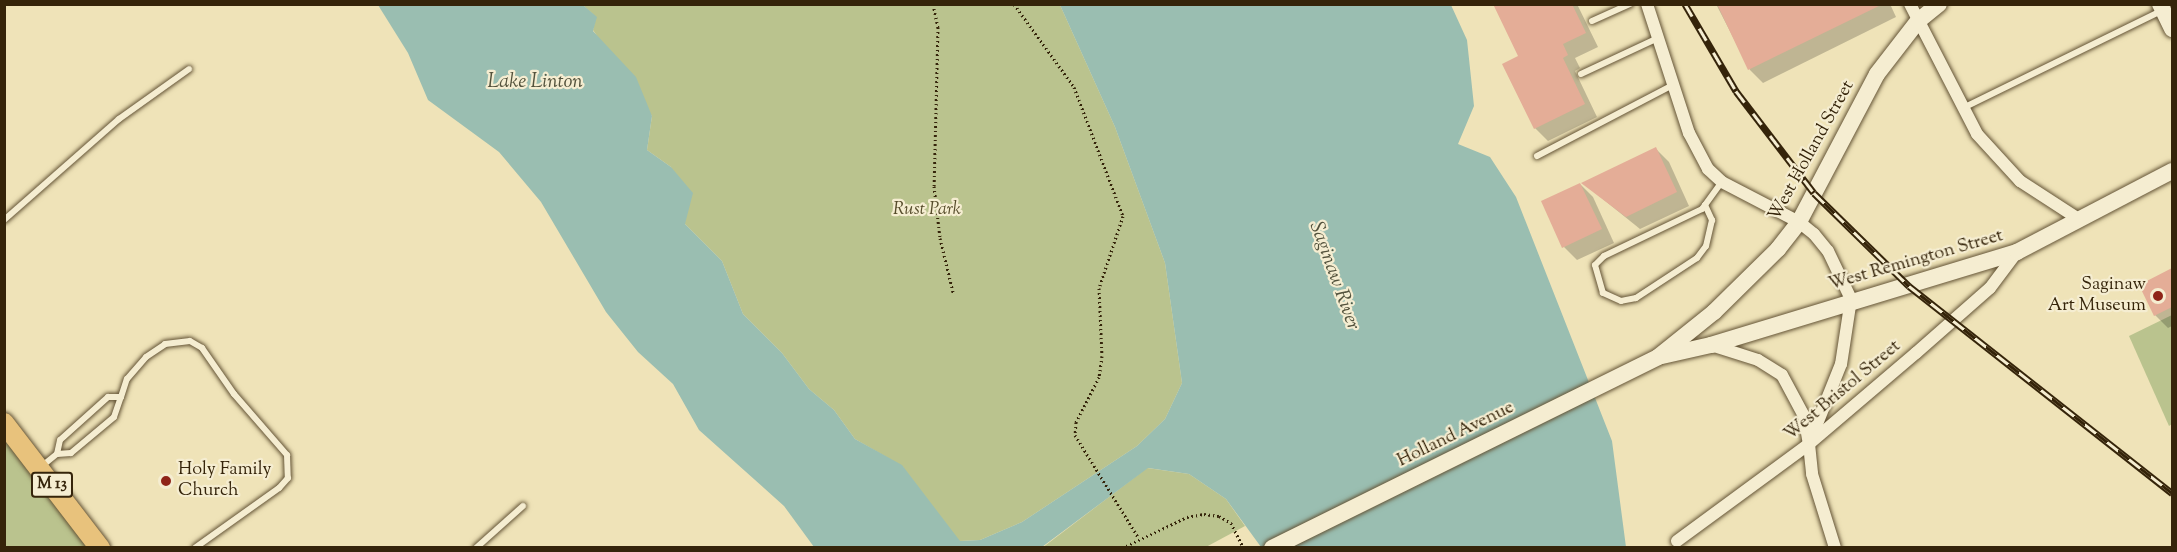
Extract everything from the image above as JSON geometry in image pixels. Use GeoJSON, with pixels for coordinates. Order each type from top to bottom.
{"type":"FeatureCollection","features":[{"type":"Feature","properties":{"kind":"main road","name":"West Holland Street"},"geometry":{"type":"LineString","coordinates":[[1658,357],[1737,293],[1799,222],[1877,74],[1918,21],[1939,4]]}},
{"type":"Feature","properties":{"kind":"main road"},"geometry":{"type":"LineString","coordinates":[[2162,7],[2172,29]]}},
{"type":"Feature","properties":{"kind":"main road","name":"West Remington Street"},"geometry":{"type":"LineString","coordinates":[[1658,357],[1712,345],[1851,299],[1909,286],[2017,252],[2077,218],[2172,171]]}},
{"type":"Feature","properties":{"kind":"main road","name":"Holland Avenue"},"geometry":{"type":"LineString","coordinates":[[1272,548],[1658,357]]}},
{"type":"Feature","properties":{"kind":"main road","name":"M 13"},"geometry":{"type":"LineString","coordinates":[[4,423],[100,548]]}},
{"type":"Feature","properties":{"kind":"street"},"geometry":{"type":"LineString","coordinates":[[1647,4],[1696,149],[1722,182],[1799,222],[1828,251],[1851,299],[1841,364],[1809,444]]}},
{"type":"Feature","properties":{"kind":"street"},"geometry":{"type":"LineString","coordinates":[[1910,4],[1977,134],[2020,181],[2077,218]]}},
{"type":"Feature","properties":{"kind":"street","name":"West Bristol Street"},"geometry":{"type":"LineString","coordinates":[[1677,541],[1809,444],[1990,288],[2017,252]]}},
{"type":"Feature","properties":{"kind":"street"},"geometry":{"type":"LineString","coordinates":[[1712,345],[1758,360],[1782,375],[1801,408],[1809,444],[1812,474],[1835,548]]}},
{"type":"Feature","properties":{"kind":"lane"},"geometry":{"type":"LineString","coordinates":[[1592,21],[1630,4]]}},
{"type":"Feature","properties":{"kind":"lane"},"geometry":{"type":"LineString","coordinates":[[1962,108],[2162,7]]}},
{"type":"Feature","properties":{"kind":"lane"},"geometry":{"type":"LineString","coordinates":[[1581,74],[1658,38]]}},
{"type":"Feature","properties":{"kind":"lane"},"geometry":{"type":"LineString","coordinates":[[4,220],[119,119],[189,69]]}},
{"type":"Feature","properties":{"kind":"lane"},"geometry":{"type":"LineString","coordinates":[[1537,156],[1673,85]]}},
{"type":"Feature","properties":{"kind":"lane"},"geometry":{"type":"LineString","coordinates":[[1705,205],[1712,220],[1706,246],[1697,258],[1636,298],[1621,301],[1603,293],[1595,265],[1604,255],[1705,205],[1722,182]]}},
{"type":"Feature","properties":{"kind":"lane"},"geometry":{"type":"LineString","coordinates":[[57,454],[71,453],[114,417],[131,373],[146,357],[165,344],[190,341],[202,348],[234,394],[286,455],[288,478],[279,488],[195,548]]}},
{"type":"Feature","properties":{"kind":"lane"},"geometry":{"type":"LineString","coordinates":[[40,469],[57,454],[60,440],[108,397],[121,397]]}},
{"type":"Feature","properties":{"kind":"lane"},"geometry":{"type":"LineString","coordinates":[[476,548],[523,506]]}},
{"type":"Feature","properties":{"kind":"path"},"geometry":{"type":"LineString","coordinates":[[933,4],[938,27],[934,186],[940,238],[954,292]]}},
{"type":"Feature","properties":{"kind":"path"},"geometry":{"type":"LineString","coordinates":[[1014,4],[1074,87],[1123,216],[1099,288],[1102,356],[1098,377],[1076,422],[1075,435],[1138,537]]}},
{"type":"Feature","properties":{"kind":"path"},"geometry":{"type":"LineString","coordinates":[[1122,548],[1138,537],[1204,514],[1220,516],[1231,523],[1245,548]]}},
{"type":"Feature","properties":{"kind":"green space","name":"Rust Park"},"geometry":{"type":"Polygon","coordinates":[[[583,5],[1060,5],[1115,127],[1165,263],[1182,383],[1165,419],[1137,446],[1022,522],[980,540],[959,541],[902,466],[855,439],[834,410],[809,389],[782,353],[743,314],[722,261],[685,224],[671,167],[647,150],[652,116],[593,30],[596,17],[583,5]]]}},
{"type":"Feature","properties":{"kind":"green space"},"geometry":{"type":"Polygon","coordinates":[[[2172,315],[2172,424],[2169,426],[2129,336],[2172,315]]]}},
{"type":"Feature","properties":{"kind":"green space"},"geometry":{"type":"Polygon","coordinates":[[[4,423],[100,547],[5,547],[4,423]]]}},
{"type":"Feature","properties":{"kind":"green space"},"geometry":{"type":"Polygon","coordinates":[[[1147,468],[1189,474],[1226,499],[1245,526],[1206,547],[1042,548],[1147,468]]]}},
{"type":"Feature","properties":{"kind":"water"},"geometry":{"type":"Polygon","coordinates":[[[378,5],[583,5],[597,17],[593,31],[636,77],[652,116],[647,150],[671,167],[693,193],[685,224],[722,261],[743,314],[782,353],[809,389],[834,410],[855,439],[902,465],[960,541],[980,540],[1022,522],[1137,446],[1165,419],[1182,383],[1165,263],[1115,127],[1060,5],[1451,5],[1467,40],[1474,106],[1458,144],[1490,157],[1516,197],[1612,441],[1626,547],[1261,547],[1226,499],[1189,474],[1148,468],[1042,547],[814,547],[784,506],[699,430],[673,384],[638,352],[606,312],[541,202],[499,152],[428,100],[408,53],[378,5]]]}},
{"type":"Feature","properties":{"kind":"building"},"geometry":{"type":"Polygon","coordinates":[[[1493,4],[1572,4],[1586,33],[1563,44],[1568,55],[1563,58],[1585,104],[1534,129],[1502,64],[1518,56],[1493,4]]]}},
{"type":"Feature","properties":{"kind":"building"},"geometry":{"type":"Polygon","coordinates":[[[1717,4],[1883,4],[1748,70],[1717,4]]]}},
{"type":"Feature","properties":{"kind":"building"},"geometry":{"type":"Polygon","coordinates":[[[1656,147],[1677,192],[1626,217],[1581,183],[1656,147]]]}},
{"type":"Feature","properties":{"kind":"building"},"geometry":{"type":"Polygon","coordinates":[[[1580,183],[1602,229],[1562,248],[1541,201],[1580,183]]]}},
{"type":"Feature","properties":{"kind":"building","name":"Saginaw Art Museum"},"geometry":{"type":"Polygon","coordinates":[[[2172,268],[2172,307],[2154,316],[2139,285],[2172,268]]]}},
{"type":"Feature","properties":{"kind":"railway"},"geometry":{"type":"LineString","coordinates":[[1685,4],[1736,91],[1814,193],[1909,286],[2172,493]]}},
{"type":"Feature","properties":{"kind":"place","name":"Saginaw Art Museum"},"geometry":{"type":"Point","coordinates":[2158,296]}},
{"type":"Feature","properties":{"kind":"place","name":"Holy Family Church"},"geometry":{"type":"Point","coordinates":[166,481]}},
{"type":"Feature","properties":{"kind":"water label","name":"Lake Linton"},"geometry":{"type":"Point","coordinates":[535,82]}},
{"type":"Feature","properties":{"kind":"water label","name":"Saginaw River"},"geometry":{"type":"Point","coordinates":[1334,276]}}]}
